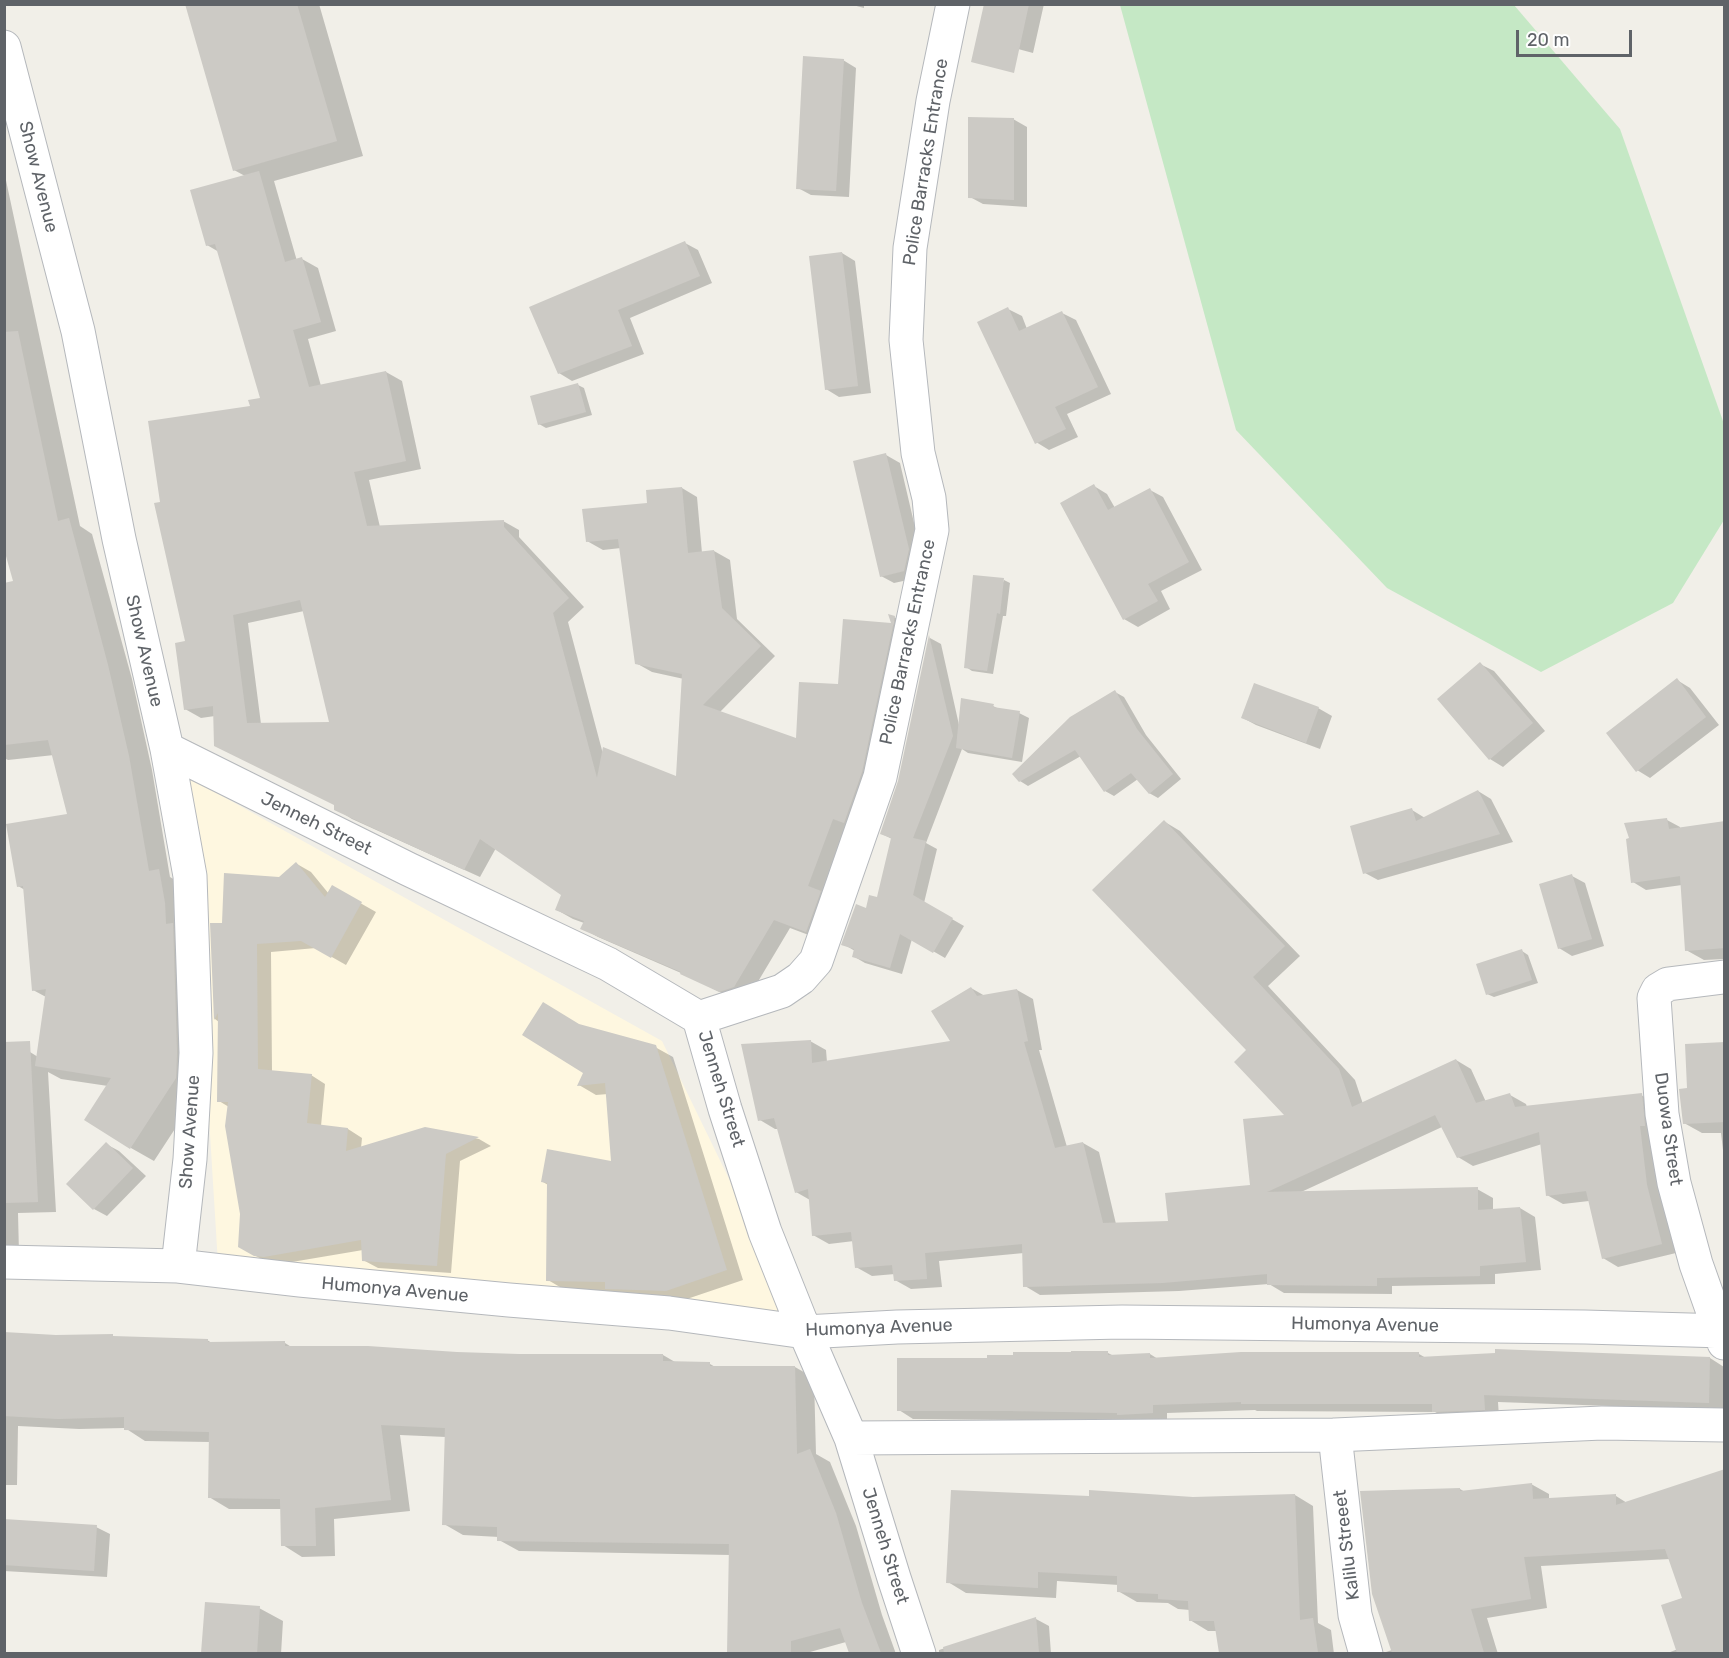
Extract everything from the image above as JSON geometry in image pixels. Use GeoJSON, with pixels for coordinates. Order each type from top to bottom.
{"type":"FeatureCollection","features":[{"type":"Feature","properties":{"kind":"street","name":"Police Barracks Entrance"},"geometry":{"type":"LineString","coordinates":[[699,1018],[782,992],[801,978],[816,961],[880,777],[932,530],[929,498],[918,453],[906,340],[910,248],[933,101],[953,4]]}},
{"type":"Feature","properties":{"kind":"street","name":"Show Avenue"},"geometry":{"type":"LineString","coordinates":[[4,47],[78,331],[119,539],[167,749],[190,876],[196,1053],[190,1159],[178,1266]]}},
{"type":"Feature","properties":{"kind":"street","name":"Jenneh Street"},"geometry":{"type":"LineString","coordinates":[[167,749],[397,864],[608,964],[699,1018],[725,1109],[765,1232],[851,1438],[919,1653]]}},
{"type":"Feature","properties":{"kind":"street","name":"Duowa Street"},"geometry":{"type":"LineString","coordinates":[[1723,1335],[1696,1264],[1674,1183],[1662,1114],[1654,998],[1658,990],[1668,984],[1725,977]]}},
{"type":"Feature","properties":{"kind":"street","name":"Humonya Avenue"},"geometry":{"type":"LineString","coordinates":[[4,1262],[178,1266],[300,1281],[669,1312],[805,1332],[897,1327],[1122,1322],[1585,1327],[1723,1335]]}},
{"type":"Feature","properties":{"kind":"street"},"geometry":{"type":"LineString","coordinates":[[851,1438],[1335,1435],[1602,1423],[1725,1425]]}},
{"type":"Feature","properties":{"kind":"street","name":"Kalilu Streeet"},"geometry":{"type":"LineString","coordinates":[[1335,1435],[1356,1615],[1366,1653]]}},
{"type":"Feature","properties":{"kind":"shaded area"},"geometry":{"type":"Polygon","coordinates":[[[188,777],[662,1041],[801,1327],[219,1280],[188,777]]]}},
{"type":"Feature","properties":{"kind":"green space"},"geometry":{"type":"Polygon","coordinates":[[[1120,5],[1514,5],[1620,129],[1724,424],[1724,520],[1673,603],[1541,672],[1387,588],[1236,430],[1120,5]]]}},
{"type":"Feature","properties":{"kind":"building"},"geometry":{"type":"Polygon","coordinates":[[[185,4],[297,4],[337,141],[233,171],[185,4]]]}},
{"type":"Feature","properties":{"kind":"building"},"geometry":{"type":"Polygon","coordinates":[[[984,4],[1029,4],[1014,73],[971,62],[984,4]]]}},
{"type":"Feature","properties":{"kind":"building"},"geometry":{"type":"Polygon","coordinates":[[[803,56],[844,59],[836,191],[796,189],[803,56]]]}},
{"type":"Feature","properties":{"kind":"building"},"geometry":{"type":"Polygon","coordinates":[[[968,117],[1014,118],[1014,200],[968,198],[968,117]]]}},
{"type":"Feature","properties":{"kind":"building"},"geometry":{"type":"Polygon","coordinates":[[[259,171],[285,262],[302,257],[321,322],[293,330],[309,387],[386,371],[406,461],[354,472],[367,526],[504,520],[504,527],[569,598],[553,613],[597,778],[603,747],[676,776],[682,674],[635,664],[618,539],[586,542],[582,509],[647,503],[646,490],[682,487],[688,553],[714,550],[722,608],[761,646],[703,705],[796,738],[799,682],[838,684],[843,619],[891,623],[888,614],[895,616],[862,772],[844,823],[833,819],[808,886],[821,891],[806,932],[774,920],[734,987],[719,992],[680,974],[681,972],[580,929],[584,921],[555,910],[561,895],[480,839],[464,870],[334,810],[334,805],[214,746],[213,706],[184,710],[175,643],[185,641],[154,503],[160,502],[148,421],[250,406],[248,400],[260,398],[215,244],[206,246],[190,190],[259,171]],[[300,600],[233,615],[247,723],[329,722],[300,600]]]}},
{"type":"Feature","properties":{"kind":"building"},"geometry":{"type":"Polygon","coordinates":[[[685,241],[700,276],[618,310],[632,346],[558,374],[529,307],[685,241]]]}},
{"type":"Feature","properties":{"kind":"building"},"geometry":{"type":"Polygon","coordinates":[[[842,252],[858,386],[825,390],[809,256],[842,252]]]}},
{"type":"Feature","properties":{"kind":"building"},"geometry":{"type":"Polygon","coordinates":[[[1008,307],[1019,331],[1062,311],[1098,387],[1055,407],[1066,429],[1035,444],[977,322],[1008,307]]]}},
{"type":"Feature","properties":{"kind":"building"},"geometry":{"type":"Polygon","coordinates":[[[18,331],[58,521],[69,518],[108,665],[129,756],[149,871],[159,869],[166,924],[173,923],[176,1078],[130,1149],[84,1120],[111,1078],[35,1066],[46,989],[32,991],[23,886],[17,887],[6,824],[67,814],[48,740],[4,745],[4,583],[13,581],[4,549],[4,332],[18,331]]]}},
{"type":"Feature","properties":{"kind":"building"},"geometry":{"type":"Polygon","coordinates":[[[578,383],[586,412],[538,425],[530,396],[578,383]]]}},
{"type":"Feature","properties":{"kind":"building"},"geometry":{"type":"Polygon","coordinates":[[[886,453],[909,549],[904,571],[880,577],[853,461],[886,453]]]}},
{"type":"Feature","properties":{"kind":"building"},"geometry":{"type":"Polygon","coordinates":[[[1094,484],[1108,510],[1150,488],[1189,562],[1148,584],[1158,601],[1123,620],[1060,503],[1094,484]]]}},
{"type":"Feature","properties":{"kind":"building"},"geometry":{"type":"Polygon","coordinates":[[[973,575],[1004,578],[1000,614],[997,613],[987,671],[964,668],[973,575]]]}},
{"type":"Feature","properties":{"kind":"building"},"geometry":{"type":"Polygon","coordinates":[[[929,635],[953,736],[913,838],[926,841],[913,895],[953,918],[933,953],[900,934],[890,968],[852,957],[854,949],[841,945],[856,904],[866,908],[869,895],[877,897],[891,838],[880,834],[898,781],[929,635]]]}},
{"type":"Feature","properties":{"kind":"building"},"geometry":{"type":"Polygon","coordinates":[[[1480,662],[1533,723],[1489,760],[1437,699],[1480,662]]]}},
{"type":"Feature","properties":{"kind":"building"},"geometry":{"type":"Polygon","coordinates":[[[1677,678],[1706,717],[1636,772],[1606,733],[1677,678]]]}},
{"type":"Feature","properties":{"kind":"building"},"geometry":{"type":"Polygon","coordinates":[[[1254,683],[1319,707],[1306,743],[1241,718],[1254,683]]]}},
{"type":"Feature","properties":{"kind":"building"},"geometry":{"type":"Polygon","coordinates":[[[1115,690],[1137,729],[1173,774],[1149,794],[1131,773],[1104,792],[1075,750],[1019,782],[1012,774],[1070,717],[1115,690]]]}},
{"type":"Feature","properties":{"kind":"building"},"geometry":{"type":"Polygon","coordinates":[[[961,698],[994,704],[993,707],[1020,711],[1012,758],[956,748],[961,698]]]}},
{"type":"Feature","properties":{"kind":"building"},"geometry":{"type":"Polygon","coordinates":[[[1478,790],[1500,834],[1363,874],[1350,826],[1412,808],[1416,821],[1478,790]]]}},
{"type":"Feature","properties":{"kind":"building"},"geometry":{"type":"Polygon","coordinates":[[[1667,818],[1669,829],[1725,821],[1725,948],[1685,951],[1680,876],[1631,883],[1626,839],[1629,838],[1624,823],[1667,818]]]}},
{"type":"Feature","properties":{"kind":"building"},"geometry":{"type":"Polygon","coordinates":[[[1164,820],[1285,946],[1253,977],[1339,1069],[1352,1107],[1456,1059],[1476,1103],[1510,1093],[1515,1107],[1642,1093],[1645,1126],[1640,1126],[1647,1185],[1662,1244],[1602,1259],[1586,1191],[1546,1196],[1539,1132],[1457,1158],[1435,1115],[1267,1192],[1478,1187],[1478,1210],[1520,1207],[1526,1262],[1480,1266],[1480,1276],[1377,1278],[1377,1286],[1267,1285],[1267,1274],[1162,1283],[1023,1287],[1022,1244],[925,1253],[927,1279],[894,1281],[892,1265],[855,1268],[851,1232],[812,1236],[808,1189],[795,1193],[774,1118],[758,1121],[741,1044],[811,1040],[812,1063],[950,1041],[931,1011],[971,987],[977,996],[1017,989],[1028,1041],[1024,1042],[1055,1148],[1083,1142],[1103,1223],[1168,1221],[1165,1193],[1250,1185],[1243,1119],[1284,1115],[1234,1062],[1246,1050],[1092,890],[1164,820]]]}},
{"type":"Feature","properties":{"kind":"building"},"geometry":{"type":"Polygon","coordinates":[[[296,862],[325,897],[332,885],[362,902],[331,958],[301,941],[257,944],[258,1069],[312,1074],[307,1123],[348,1128],[346,1151],[425,1127],[479,1137],[446,1154],[437,1266],[362,1261],[361,1240],[264,1257],[254,1256],[238,1247],[240,1214],[225,1126],[228,1102],[217,1102],[218,1013],[214,1020],[210,923],[222,923],[224,873],[279,877],[296,862]]]}},
{"type":"Feature","properties":{"kind":"building"},"geometry":{"type":"Polygon","coordinates":[[[1572,874],[1592,939],[1558,949],[1539,884],[1572,874]]]}},
{"type":"Feature","properties":{"kind":"building"},"geometry":{"type":"Polygon","coordinates":[[[1522,949],[1532,980],[1486,995],[1476,964],[1522,949]]]}},
{"type":"Feature","properties":{"kind":"building"},"geometry":{"type":"Polygon","coordinates":[[[543,1002],[579,1024],[656,1045],[727,1270],[666,1291],[605,1289],[605,1282],[546,1281],[547,1183],[541,1182],[547,1149],[611,1161],[605,1083],[577,1086],[583,1073],[522,1035],[543,1002]]]}},
{"type":"Feature","properties":{"kind":"building"},"geometry":{"type":"Polygon","coordinates":[[[30,1041],[38,1202],[4,1203],[4,1042],[30,1041]]]}},
{"type":"Feature","properties":{"kind":"building"},"geometry":{"type":"Polygon","coordinates":[[[1725,1042],[1725,1122],[1683,1124],[1679,1089],[1687,1088],[1685,1044],[1725,1042]]]}},
{"type":"Feature","properties":{"kind":"building"},"geometry":{"type":"Polygon","coordinates":[[[106,1142],[133,1168],[93,1210],[66,1184],[106,1142]]]}},
{"type":"Feature","properties":{"kind":"building"},"geometry":{"type":"Polygon","coordinates":[[[4,1332],[56,1335],[113,1334],[113,1336],[208,1339],[208,1342],[285,1341],[285,1346],[368,1346],[457,1352],[663,1354],[663,1361],[710,1362],[710,1366],[795,1366],[797,1454],[810,1449],[836,1513],[862,1603],[881,1653],[849,1653],[840,1628],[791,1641],[791,1653],[727,1653],[729,1544],[497,1541],[497,1527],[442,1525],[445,1428],[381,1425],[391,1500],[315,1508],[316,1546],[281,1546],[280,1499],[208,1498],[209,1432],[124,1430],[124,1417],[58,1419],[4,1416],[4,1332]]]}},
{"type":"Feature","properties":{"kind":"building"},"geometry":{"type":"Polygon","coordinates":[[[1495,1349],[1710,1357],[1709,1403],[1484,1395],[1485,1410],[1432,1412],[1432,1404],[1241,1404],[1241,1402],[1153,1405],[1153,1413],[1117,1415],[1117,1413],[1012,1411],[897,1411],[897,1358],[987,1358],[987,1355],[1013,1355],[1013,1352],[1071,1351],[1108,1351],[1108,1355],[1150,1353],[1150,1358],[1241,1352],[1419,1352],[1419,1357],[1495,1353],[1495,1349]]]}},
{"type":"Feature","properties":{"kind":"building"},"geometry":{"type":"Polygon","coordinates":[[[1725,1469],[1725,1653],[1677,1653],[1661,1605],[1682,1598],[1665,1549],[1524,1557],[1531,1599],[1471,1609],[1484,1653],[1392,1653],[1372,1594],[1360,1491],[1460,1488],[1460,1491],[1532,1483],[1533,1499],[1616,1494],[1616,1505],[1725,1469]]]}},
{"type":"Feature","properties":{"kind":"building"},"geometry":{"type":"Polygon","coordinates":[[[951,1490],[1089,1496],[1089,1490],[1193,1497],[1295,1494],[1300,1620],[1313,1618],[1318,1653],[1219,1653],[1214,1621],[1189,1621],[1188,1601],[1158,1599],[1158,1594],[1117,1592],[1117,1576],[1038,1572],[1038,1588],[946,1583],[951,1490]]]}},
{"type":"Feature","properties":{"kind":"building"},"geometry":{"type":"Polygon","coordinates":[[[4,1519],[97,1525],[94,1571],[4,1565],[4,1519]]]}},
{"type":"Feature","properties":{"kind":"building"},"geometry":{"type":"Polygon","coordinates":[[[205,1602],[260,1606],[257,1653],[201,1653],[205,1602]]]}},
{"type":"Feature","properties":{"kind":"building"},"geometry":{"type":"Polygon","coordinates":[[[1036,1617],[1039,1653],[944,1653],[943,1647],[1036,1617]]]}}]}
